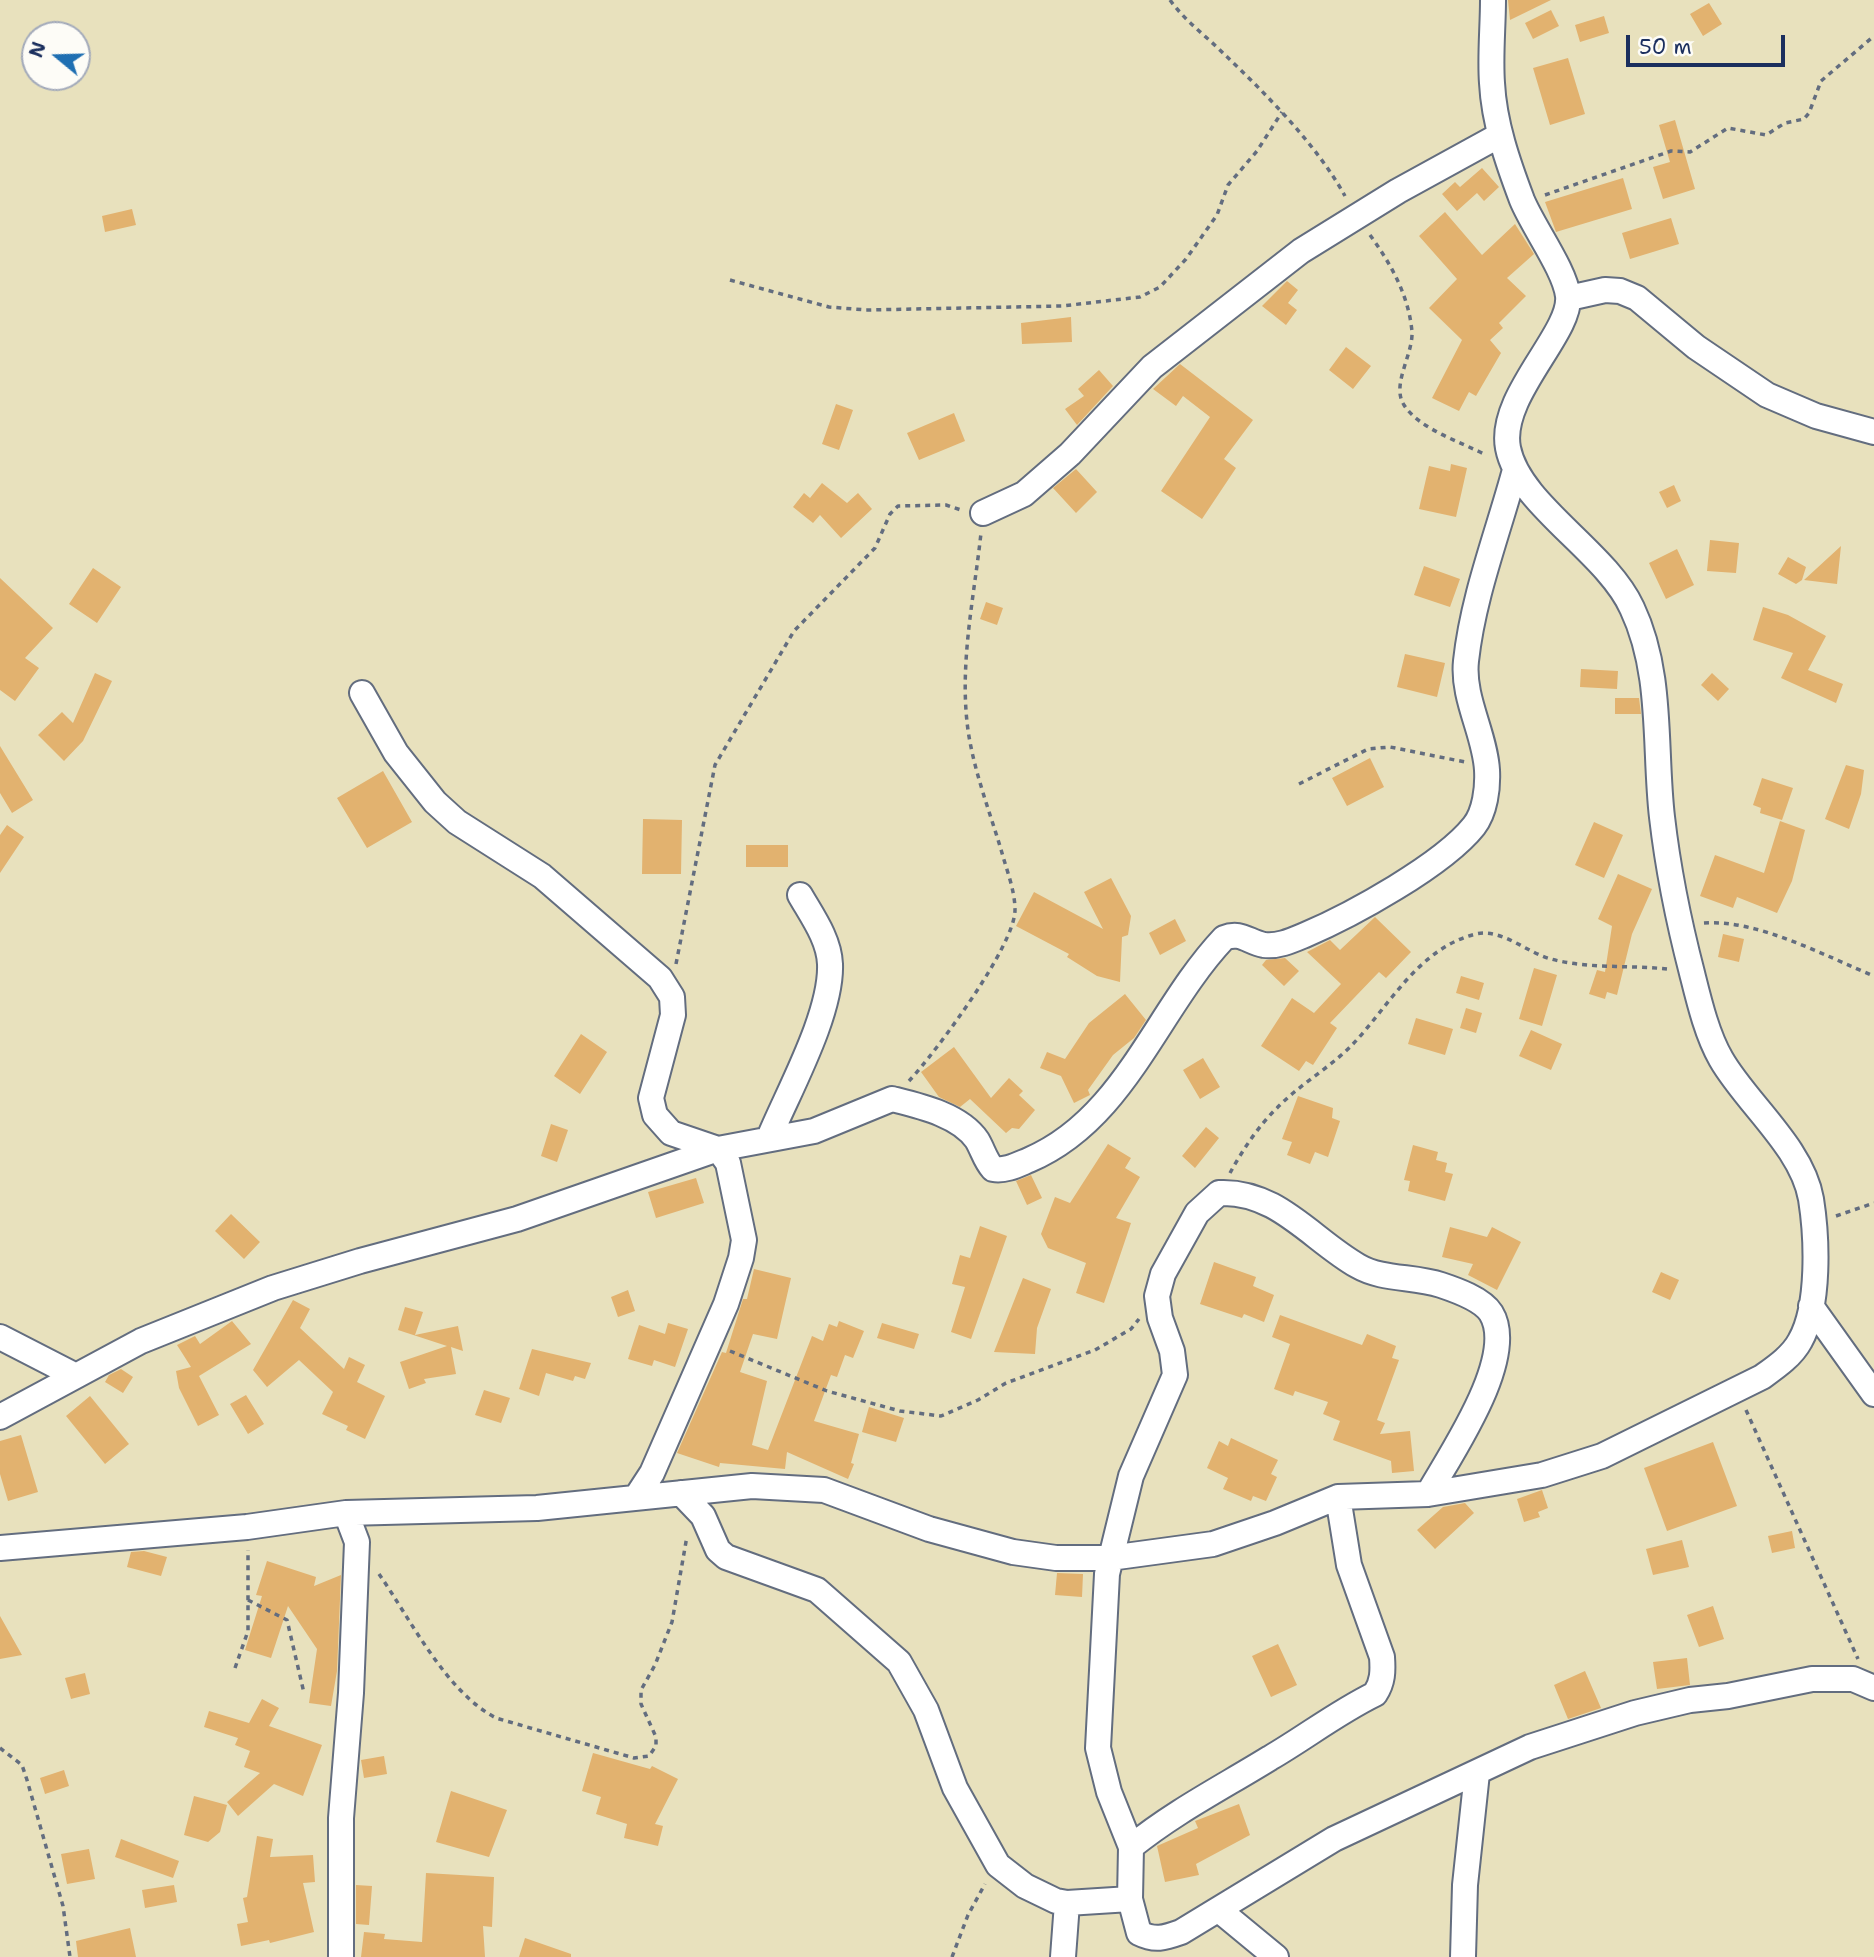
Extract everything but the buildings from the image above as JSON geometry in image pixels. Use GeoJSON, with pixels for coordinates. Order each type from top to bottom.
{"type":"FeatureCollection","features":[{"type":"Feature","properties":{"kind":"street"},"geometry":{"type":"LineString","coordinates":[[0,1548],[247,1527],[346,1513],[537,1508],[752,1486],[806,1487],[845,1496],[929,1529],[980,1545],[1056,1558],[1110,1558],[1213,1544],[1275,1524],[1338,1497],[1428,1494],[1542,1475],[1602,1456],[1738,1389],[1781,1364],[1800,1342],[1811,1307],[1814,1223],[1810,1195],[1803,1176],[1715,1048],[1692,972],[1662,817],[1653,680],[1636,616],[1612,574],[1516,470],[1508,447],[1511,421],[1532,369],[1562,320],[1569,298],[1562,278],[1523,202],[1500,135],[1492,85],[1493,0]]}},
{"type":"Feature","properties":{"kind":"street"},"geometry":{"type":"LineString","coordinates":[[984,513],[1024,494],[1070,454],[1152,368],[1301,251],[1398,191],[1500,135]]}},
{"type":"Feature","properties":{"kind":"street"},"geometry":{"type":"LineString","coordinates":[[1569,298],[1605,290],[1620,291],[1637,298],[1696,347],[1767,395],[1816,416],[1873,429]]}},
{"type":"Feature","properties":{"kind":"street"},"geometry":{"type":"LineString","coordinates":[[0,1418],[74,1375],[141,1341],[273,1287],[517,1219],[718,1149],[814,1131],[892,1099],[948,1117],[960,1124],[976,1139],[993,1169],[1009,1168],[1052,1150],[1090,1121],[1104,1105],[1197,971],[1224,938],[1242,935],[1264,945],[1276,945],[1315,929],[1406,880],[1450,851],[1476,824],[1487,791],[1487,767],[1471,704],[1466,664],[1479,595],[1516,470]]}},
{"type":"Feature","properties":{"kind":"street"},"geometry":{"type":"LineString","coordinates":[[362,692],[396,753],[435,803],[457,822],[491,841],[542,876],[660,978],[672,998],[673,1015],[651,1098],[655,1115],[671,1133],[718,1149],[728,1163],[743,1248],[726,1304],[652,1473],[637,1496]]}},
{"type":"Feature","properties":{"kind":"street"},"geometry":{"type":"LineString","coordinates":[[769,1138],[826,998],[830,964],[822,933],[800,895]]}},
{"type":"Feature","properties":{"kind":"street"},"geometry":{"type":"LineString","coordinates":[[1428,1494],[1473,1413],[1492,1368],[1497,1331],[1490,1311],[1484,1305],[1441,1285],[1360,1268],[1267,1203],[1249,1195],[1219,1193],[1197,1213],[1163,1274],[1157,1296],[1160,1318],[1172,1351],[1175,1375],[1131,1476],[1110,1558],[1098,1748],[1109,1792],[1131,1847],[1130,1899],[1139,1933],[1150,1939],[1163,1939],[1181,1932],[1334,1839],[1435,1789],[1568,1734],[1689,1700],[1728,1696],[1812,1679],[1853,1679],[1871,1686]]}},
{"type":"Feature","properties":{"kind":"street"},"geometry":{"type":"LineString","coordinates":[[1811,1307],[1874,1394]]}},
{"type":"Feature","properties":{"kind":"street"},"geometry":{"type":"LineString","coordinates":[[0,1337],[74,1375]]}},
{"type":"Feature","properties":{"kind":"street"},"geometry":{"type":"LineString","coordinates":[[681,1493],[704,1516],[718,1550],[726,1557],[817,1590],[899,1662],[926,1710],[955,1788],[998,1865],[1040,1895],[1067,1903],[1130,1899]]}},
{"type":"Feature","properties":{"kind":"street"},"geometry":{"type":"LineString","coordinates":[[1131,1847],[1212,1791],[1272,1757],[1325,1720],[1375,1694],[1379,1688],[1383,1669],[1382,1657],[1349,1565],[1338,1497]]}},
{"type":"Feature","properties":{"kind":"street"},"geometry":{"type":"LineString","coordinates":[[341,1957],[341,1818],[351,1693],[357,1542],[346,1513]]}},
{"type":"Feature","properties":{"kind":"street"},"geometry":{"type":"LineString","coordinates":[[1463,1957],[1465,1885],[1477,1773]]}},
{"type":"Feature","properties":{"kind":"street"},"geometry":{"type":"LineString","coordinates":[[1063,1957],[1067,1903]]}},
{"type":"Feature","properties":{"kind":"street"},"geometry":{"type":"LineString","coordinates":[[1219,1910],[1276,1957]]}},
{"type":"Feature","properties":{"kind":"path"},"geometry":{"type":"LineString","coordinates":[[1523,202],[1671,151],[1690,152],[1728,128],[1771,135],[1785,123],[1799,121],[1810,113],[1821,81],[1874,36]]}},
{"type":"Feature","properties":{"kind":"path"},"geometry":{"type":"LineString","coordinates":[[730,280],[829,307],[866,310],[1062,306],[1140,297],[1160,287],[1186,259],[1217,215],[1228,186],[1257,151],[1282,112]]}},
{"type":"Feature","properties":{"kind":"path"},"geometry":{"type":"LineString","coordinates":[[672,998],[715,765],[794,631],[875,548],[890,514],[898,506],[946,505],[984,513],[964,680],[975,767],[1010,881],[1015,911],[1009,929],[970,1002],[920,1069],[892,1099]]}},
{"type":"Feature","properties":{"kind":"path"},"geometry":{"type":"LineString","coordinates":[[1299,784],[1367,749],[1390,747],[1487,767]]}},
{"type":"Feature","properties":{"kind":"path"},"geometry":{"type":"LineString","coordinates":[[1683,926],[1724,921],[1752,928],[1874,976]]}},
{"type":"Feature","properties":{"kind":"path"},"geometry":{"type":"LineString","coordinates":[[1219,1193],[1245,1150],[1277,1108],[1335,1061],[1371,1026],[1398,989],[1440,949],[1478,933],[1517,942],[1548,958],[1582,965],[1623,964],[1692,972]]}},
{"type":"Feature","properties":{"kind":"path"},"geometry":{"type":"LineString","coordinates":[[1814,1223],[1874,1203]]}},
{"type":"Feature","properties":{"kind":"path"},"geometry":{"type":"LineString","coordinates":[[709,1342],[827,1391],[900,1411],[941,1416],[978,1400],[1006,1383],[1095,1350],[1131,1329],[1157,1296]]}},
{"type":"Feature","properties":{"kind":"path"},"geometry":{"type":"LineString","coordinates":[[1738,1389],[1760,1447],[1871,1686]]}},
{"type":"Feature","properties":{"kind":"path"},"geometry":{"type":"LineString","coordinates":[[357,1542],[460,1691],[483,1711],[634,1758],[649,1756],[656,1746],[656,1737],[641,1704],[641,1690],[656,1665],[672,1622],[687,1535],[698,1519],[704,1516]]}},
{"type":"Feature","properties":{"kind":"path"},"geometry":{"type":"LineString","coordinates":[[235,1668],[248,1631],[247,1527]]}},
{"type":"Feature","properties":{"kind":"path"},"geometry":{"type":"LineString","coordinates":[[247,1600],[287,1620],[304,1693]]}},
{"type":"Feature","properties":{"kind":"path"},"geometry":{"type":"LineString","coordinates":[[0,1748],[22,1765],[63,1906],[70,1957]]}},
{"type":"Feature","properties":{"kind":"path"},"geometry":{"type":"LineString","coordinates":[[952,1957],[968,1915],[998,1865]]}}]}
